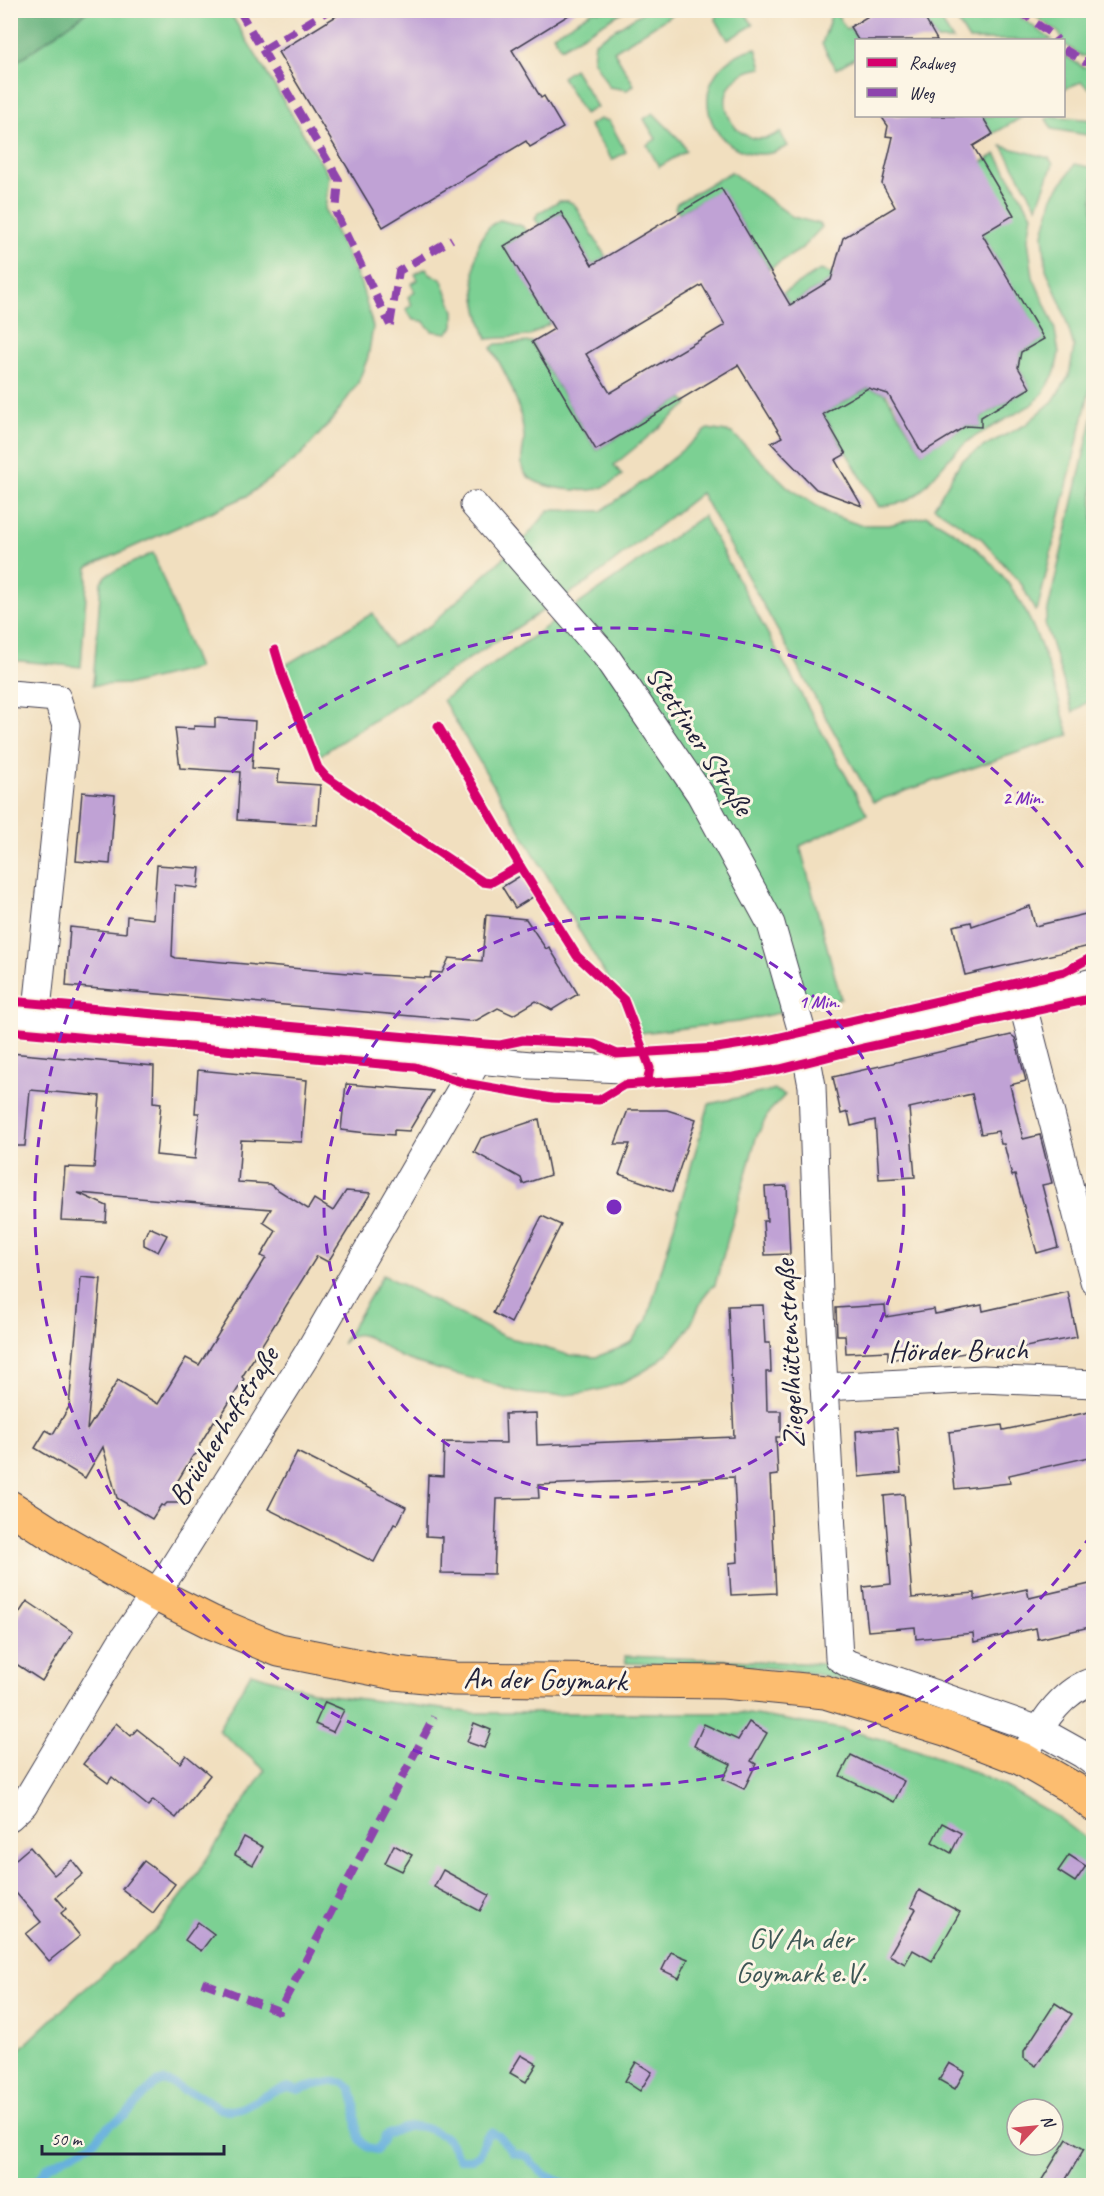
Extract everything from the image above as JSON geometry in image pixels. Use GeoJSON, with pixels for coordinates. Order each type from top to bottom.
{"type":"FeatureCollection","features":[{"type":"Feature","properties":{"kind":"main road","name":"An der Goymark"},"geometry":{"type":"LineString","coordinates":[[10,1508],[155,1594],[204,1619],[279,1650],[394,1673],[455,1678],[724,1682],[825,1692],[945,1729],[1022,1759],[1074,1790],[1094,1805]]}},
{"type":"Feature","properties":{"kind":"street","name":"Stettiner Straße"},"geometry":{"type":"LineString","coordinates":[[474,504],[605,655],[700,794],[771,924],[806,1048]]}},
{"type":"Feature","properties":{"kind":"street"},"geometry":{"type":"LineString","coordinates":[[10,694],[57,698],[66,726],[23,1018],[478,1060],[601,1068],[650,1068],[806,1048],[1094,981]]}},
{"type":"Feature","properties":{"kind":"street"},"geometry":{"type":"LineString","coordinates":[[1021,999],[1094,1281]]}},
{"type":"Feature","properties":{"kind":"street","name":"Ziegelhüttenstraße"},"geometry":{"type":"LineString","coordinates":[[806,1048],[812,1086],[817,1258],[839,1658],[849,1664],[1039,1730]]}},
{"type":"Feature","properties":{"kind":"street","name":"Brücherhofstraße"},"geometry":{"type":"LineString","coordinates":[[10,1817],[24,1804],[121,1642],[171,1571],[306,1356],[478,1060]]}},
{"type":"Feature","properties":{"kind":"street","name":"Hörder Bruch"},"geometry":{"type":"LineString","coordinates":[[824,1387],[983,1378],[1094,1384]]}},
{"type":"Feature","properties":{"kind":"street"},"geometry":{"type":"LineString","coordinates":[[1022,1759],[1056,1706],[1083,1684],[1094,1681]]}},
{"type":"Feature","properties":{"kind":"street"},"geometry":{"type":"LineString","coordinates":[[1039,1730],[1088,1758]]}},
{"type":"Feature","properties":{"kind":"green space"},"geometry":{"type":"Polygon","coordinates":[[[11,10],[88,10],[88,11],[11,66],[11,10]]]}},
{"type":"Feature","properties":{"kind":"green space"},"geometry":{"type":"Polygon","coordinates":[[[646,10],[678,11],[614,51],[634,85],[627,90],[609,87],[593,59],[595,42],[646,10]]]}},
{"type":"Feature","properties":{"kind":"green space"},"geometry":{"type":"Polygon","coordinates":[[[88,11],[229,11],[329,176],[325,210],[361,284],[373,327],[368,357],[358,383],[333,419],[299,457],[247,496],[88,567],[81,667],[11,660],[10,66],[88,11]]]}},
{"type":"Feature","properties":{"kind":"green space"},"geometry":{"type":"Polygon","coordinates":[[[593,11],[624,11],[561,48],[553,35],[593,11]]]}},
{"type":"Feature","properties":{"kind":"green space"},"geometry":{"type":"Polygon","coordinates":[[[718,11],[744,11],[753,25],[728,40],[716,20],[718,11]]]}},
{"type":"Feature","properties":{"kind":"green space"},"geometry":{"type":"Polygon","coordinates":[[[835,11],[846,29],[850,27],[857,39],[855,39],[855,58],[836,69],[822,44],[832,13],[835,11]]]}},
{"type":"Feature","properties":{"kind":"green space"},"geometry":{"type":"Polygon","coordinates":[[[920,11],[935,11],[952,39],[936,39],[920,11]]]}},
{"type":"Feature","properties":{"kind":"green space"},"geometry":{"type":"Polygon","coordinates":[[[951,11],[1012,11],[1051,39],[968,39],[951,11]]]}},
{"type":"Feature","properties":{"kind":"green space"},"geometry":{"type":"Polygon","coordinates":[[[1028,11],[1093,11],[1093,56],[1082,56],[1065,45],[1065,39],[1062,39],[1059,33],[1028,11]]]}},
{"type":"Feature","properties":{"kind":"green space"},"geometry":{"type":"Polygon","coordinates":[[[756,48],[762,68],[742,75],[730,86],[726,100],[728,115],[736,128],[748,136],[763,139],[780,132],[788,146],[771,153],[748,153],[730,144],[717,130],[709,112],[708,93],[715,75],[731,59],[756,48]]]}},
{"type":"Feature","properties":{"kind":"green space"},"geometry":{"type":"Polygon","coordinates":[[[1065,56],[1083,67],[1093,67],[1093,91],[1081,82],[1065,89],[1065,56]]]}},
{"type":"Feature","properties":{"kind":"green space"},"geometry":{"type":"Polygon","coordinates":[[[574,69],[597,107],[584,114],[562,77],[574,69]]]}},
{"type":"Feature","properties":{"kind":"green space"},"geometry":{"type":"Polygon","coordinates":[[[653,113],[681,141],[686,151],[659,167],[647,145],[656,139],[644,119],[653,113]]]}},
{"type":"Feature","properties":{"kind":"green space"},"geometry":{"type":"Polygon","coordinates":[[[983,117],[1022,117],[993,134],[983,117]]]}},
{"type":"Feature","properties":{"kind":"green space"},"geometry":{"type":"Polygon","coordinates":[[[1062,117],[1093,120],[1093,136],[1052,129],[1046,119],[1062,117]]]}},
{"type":"Feature","properties":{"kind":"green space"},"geometry":{"type":"Polygon","coordinates":[[[600,119],[609,121],[626,152],[612,160],[589,125],[600,119]]]}},
{"type":"Feature","properties":{"kind":"green space"},"geometry":{"type":"Polygon","coordinates":[[[1002,146],[1049,158],[1053,164],[1037,207],[1002,146]]]}},
{"type":"Feature","properties":{"kind":"green space"},"geometry":{"type":"Polygon","coordinates":[[[996,154],[1032,215],[1028,239],[1033,277],[1054,325],[1059,353],[1055,372],[1044,392],[1033,404],[972,438],[955,452],[919,493],[904,502],[879,507],[823,414],[868,388],[885,393],[922,452],[966,426],[980,427],[981,417],[1030,388],[1018,367],[1021,352],[1043,339],[982,234],[982,162],[996,154]]]}},
{"type":"Feature","properties":{"kind":"green space"},"geometry":{"type":"Polygon","coordinates":[[[1075,164],[1093,168],[1093,376],[1038,608],[1035,611],[1022,585],[982,539],[934,507],[961,461],[1025,425],[1053,401],[1069,376],[1074,347],[1062,307],[1046,269],[1043,234],[1053,196],[1075,164]]]}},
{"type":"Feature","properties":{"kind":"green space"},"geometry":{"type":"Polygon","coordinates":[[[731,172],[793,217],[820,224],[822,227],[800,250],[769,269],[721,189],[679,213],[675,208],[677,203],[731,172]]]}},
{"type":"Feature","properties":{"kind":"green space"},"geometry":{"type":"Polygon","coordinates":[[[559,201],[574,204],[606,257],[592,265],[561,212],[539,225],[535,219],[538,213],[559,201]]]}},
{"type":"Feature","properties":{"kind":"green space"},"geometry":{"type":"Polygon","coordinates":[[[500,220],[522,226],[527,232],[505,246],[551,323],[529,336],[487,339],[476,298],[474,267],[481,240],[488,228],[500,220]]]}},
{"type":"Feature","properties":{"kind":"green space"},"geometry":{"type":"Polygon","coordinates":[[[426,268],[431,275],[441,278],[454,311],[454,326],[447,333],[432,331],[423,321],[413,320],[406,309],[412,305],[408,297],[415,292],[411,284],[418,280],[415,274],[426,268]]]}},
{"type":"Feature","properties":{"kind":"green space"},"geometry":{"type":"Polygon","coordinates":[[[820,270],[833,274],[831,280],[790,305],[783,293],[820,270]]]}},
{"type":"Feature","properties":{"kind":"green space"},"geometry":{"type":"Polygon","coordinates":[[[532,342],[596,450],[683,398],[688,404],[614,465],[622,475],[608,485],[590,490],[568,490],[544,485],[526,474],[522,467],[524,435],[520,411],[508,379],[491,348],[496,344],[532,342]]]}},
{"type":"Feature","properties":{"kind":"green space"},"geometry":{"type":"Polygon","coordinates":[[[1093,415],[1093,698],[1073,712],[1045,623],[1093,415]]]}},
{"type":"Feature","properties":{"kind":"green space"},"geometry":{"type":"Polygon","coordinates":[[[708,429],[732,433],[789,488],[829,514],[860,525],[889,525],[927,516],[960,536],[986,558],[1007,582],[1024,608],[1048,667],[1069,735],[873,802],[701,493],[589,581],[319,756],[284,666],[373,613],[392,647],[431,625],[528,535],[549,510],[601,511],[647,479],[708,429]]]}},
{"type":"Feature","properties":{"kind":"green space"},"geometry":{"type":"Polygon","coordinates":[[[703,516],[867,814],[800,846],[841,999],[738,1022],[640,1033],[443,700],[703,516]]]}},
{"type":"Feature","properties":{"kind":"green space"},"geometry":{"type":"Polygon","coordinates":[[[153,553],[198,668],[133,684],[93,685],[101,582],[106,575],[153,553]]]}},
{"type":"Feature","properties":{"kind":"green space"},"geometry":{"type":"Polygon","coordinates":[[[774,1090],[785,1095],[769,1112],[756,1138],[715,1285],[706,1293],[692,1322],[675,1346],[639,1374],[598,1390],[575,1394],[529,1394],[411,1361],[366,1336],[353,1335],[342,1344],[383,1275],[503,1336],[569,1355],[596,1357],[631,1342],[647,1320],[709,1104],[774,1090]]]}},
{"type":"Feature","properties":{"kind":"green space"},"geometry":{"type":"Polygon","coordinates":[[[625,1656],[824,1664],[837,1674],[908,1694],[988,1723],[987,1727],[874,1688],[804,1672],[737,1666],[626,1663],[625,1656]]]}},
{"type":"Feature","properties":{"kind":"green space","name":"GV An der Goymark e.V."},"geometry":{"type":"Polygon","coordinates":[[[251,1673],[322,1694],[474,1713],[742,1713],[842,1729],[892,1742],[946,1760],[1004,1786],[1058,1817],[1093,1844],[1093,2185],[11,2186],[11,2058],[80,1993],[154,1932],[187,1889],[265,1770],[218,1730],[251,1673]]]}},
{"type":"Feature","properties":{"kind":"building"},"geometry":{"type":"Polygon","coordinates":[[[346,10],[577,10],[512,50],[541,98],[544,96],[563,128],[530,147],[526,141],[383,227],[278,52],[346,10]]]}},
{"type":"Feature","properties":{"kind":"building"},"geometry":{"type":"Polygon","coordinates":[[[878,10],[920,10],[936,39],[857,39],[850,27],[878,10]]]}},
{"type":"Feature","properties":{"kind":"building"},"geometry":{"type":"Polygon","coordinates":[[[882,117],[983,117],[993,134],[973,146],[1014,215],[982,234],[1044,339],[1021,352],[1018,367],[1030,388],[981,417],[981,427],[966,426],[922,453],[888,394],[868,388],[823,414],[846,454],[835,460],[862,506],[816,489],[771,443],[782,437],[738,365],[596,450],[532,342],[554,329],[504,246],[561,212],[592,265],[721,188],[790,305],[831,280],[843,238],[895,207],[882,184],[893,137],[886,136],[888,126],[882,117]],[[702,285],[586,354],[610,393],[725,325],[702,285]]]}},
{"type":"Feature","properties":{"kind":"building"},"geometry":{"type":"Polygon","coordinates":[[[215,718],[255,721],[252,768],[279,770],[278,782],[320,785],[317,825],[237,820],[240,772],[180,768],[175,728],[215,727],[215,718]]]}},
{"type":"Feature","properties":{"kind":"building"},"geometry":{"type":"Polygon","coordinates":[[[82,792],[115,795],[110,864],[76,861],[82,792]]]}},
{"type":"Feature","properties":{"kind":"building"},"geometry":{"type":"Polygon","coordinates":[[[157,865],[200,868],[198,888],[175,885],[172,956],[176,958],[430,978],[431,972],[442,973],[449,958],[482,961],[486,915],[526,919],[546,949],[549,947],[578,994],[552,1010],[536,1001],[513,1015],[498,1008],[477,1020],[469,1021],[66,986],[70,927],[126,933],[127,916],[153,919],[157,865]]]}},
{"type":"Feature","properties":{"kind":"building"},"geometry":{"type":"Polygon","coordinates":[[[520,876],[533,897],[515,908],[502,887],[520,876]]]}},
{"type":"Feature","properties":{"kind":"building"},"geometry":{"type":"Polygon","coordinates":[[[1030,906],[1035,926],[1094,912],[1094,945],[965,975],[953,926],[971,922],[972,926],[1030,906]]]}},
{"type":"Feature","properties":{"kind":"building"},"geometry":{"type":"Polygon","coordinates":[[[1011,1035],[1015,1038],[1026,1081],[1010,1085],[1023,1139],[1040,1135],[1052,1183],[1042,1185],[1058,1247],[1037,1253],[1004,1144],[1001,1144],[998,1131],[981,1134],[972,1094],[909,1108],[915,1177],[879,1179],[875,1120],[851,1126],[848,1112],[841,1114],[833,1077],[1011,1035]]]}},
{"type":"Feature","properties":{"kind":"building"},"geometry":{"type":"Polygon","coordinates":[[[10,1053],[154,1066],[153,1102],[161,1103],[156,1155],[195,1159],[199,1113],[195,1113],[198,1070],[307,1080],[302,1142],[241,1140],[238,1182],[269,1184],[308,1209],[314,1199],[333,1211],[346,1191],[371,1193],[328,1262],[317,1256],[242,1377],[244,1379],[217,1422],[214,1421],[200,1444],[199,1452],[192,1457],[174,1487],[173,1491],[180,1503],[161,1505],[152,1519],[117,1498],[103,1447],[85,1478],[35,1448],[46,1430],[53,1434],[69,1407],[81,1277],[101,1279],[87,1430],[118,1380],[158,1404],[186,1358],[199,1365],[266,1258],[261,1256],[276,1231],[263,1222],[271,1209],[78,1193],[107,1206],[106,1222],[61,1220],[65,1167],[94,1168],[100,1096],[30,1090],[25,1146],[10,1146],[10,1053]]]}},
{"type":"Feature","properties":{"kind":"building"},"geometry":{"type":"Polygon","coordinates":[[[346,1084],[433,1091],[409,1131],[394,1130],[394,1135],[367,1133],[341,1130],[346,1084]]]}},
{"type":"Feature","properties":{"kind":"building"},"geometry":{"type":"Polygon","coordinates":[[[628,1110],[667,1110],[696,1119],[672,1192],[619,1174],[630,1144],[615,1144],[628,1110]]]}},
{"type":"Feature","properties":{"kind":"building"},"geometry":{"type":"Polygon","coordinates":[[[539,1119],[550,1175],[523,1184],[521,1178],[474,1152],[481,1138],[539,1119]]]}},
{"type":"Feature","properties":{"kind":"building"},"geometry":{"type":"Polygon","coordinates":[[[787,1186],[790,1254],[765,1255],[763,1221],[767,1221],[765,1187],[787,1186]]]}},
{"type":"Feature","properties":{"kind":"building"},"geometry":{"type":"Polygon","coordinates":[[[542,1216],[561,1225],[511,1323],[493,1313],[542,1216]]]}},
{"type":"Feature","properties":{"kind":"building"},"geometry":{"type":"Polygon","coordinates":[[[149,1227],[167,1235],[158,1252],[144,1245],[144,1238],[149,1227]]]}},
{"type":"Feature","properties":{"kind":"building"},"geometry":{"type":"Polygon","coordinates":[[[1068,1292],[1077,1337],[990,1354],[989,1349],[941,1357],[940,1352],[888,1360],[888,1351],[846,1353],[845,1335],[837,1335],[836,1308],[885,1305],[886,1317],[934,1309],[935,1314],[982,1305],[983,1311],[1068,1292]]]}},
{"type":"Feature","properties":{"kind":"building"},"geometry":{"type":"Polygon","coordinates":[[[763,1305],[765,1343],[770,1343],[771,1372],[766,1372],[767,1411],[781,1411],[781,1437],[776,1437],[778,1475],[770,1476],[776,1593],[731,1595],[729,1563],[738,1562],[734,1477],[538,1485],[539,1498],[497,1499],[494,1574],[441,1573],[442,1537],[426,1536],[426,1527],[428,1475],[443,1476],[444,1442],[506,1443],[505,1414],[536,1413],[537,1445],[734,1437],[728,1306],[763,1305]]]}},
{"type":"Feature","properties":{"kind":"building"},"geometry":{"type":"Polygon","coordinates":[[[1094,1411],[1094,1456],[1009,1475],[1010,1483],[955,1489],[949,1432],[1002,1425],[1003,1430],[1094,1411]]]}},
{"type":"Feature","properties":{"kind":"building"},"geometry":{"type":"Polygon","coordinates":[[[897,1428],[901,1473],[859,1477],[856,1431],[897,1428]]]}},
{"type":"Feature","properties":{"kind":"building"},"geometry":{"type":"Polygon","coordinates":[[[297,1452],[406,1507],[397,1525],[394,1524],[374,1562],[268,1509],[297,1452]]]}},
{"type":"Feature","properties":{"kind":"building"},"geometry":{"type":"Polygon","coordinates":[[[904,1494],[912,1598],[975,1593],[975,1600],[1027,1589],[1029,1598],[1094,1583],[1094,1626],[1038,1639],[1036,1628],[974,1642],[973,1633],[916,1639],[915,1627],[868,1631],[863,1587],[891,1584],[884,1496],[904,1494]]]}},
{"type":"Feature","properties":{"kind":"building"},"geometry":{"type":"Polygon","coordinates":[[[27,1601],[73,1632],[42,1681],[10,1660],[10,1627],[27,1601]]]}},
{"type":"Feature","properties":{"kind":"building"},"geometry":{"type":"Polygon","coordinates":[[[325,1702],[344,1710],[333,1732],[315,1724],[325,1702]]]}},
{"type":"Feature","properties":{"kind":"building"},"geometry":{"type":"Polygon","coordinates":[[[749,1722],[767,1733],[751,1761],[756,1764],[744,1789],[723,1779],[731,1764],[694,1746],[704,1724],[738,1740],[749,1722]]]}},
{"type":"Feature","properties":{"kind":"building"},"geometry":{"type":"Polygon","coordinates":[[[116,1723],[131,1736],[137,1729],[180,1763],[186,1755],[210,1775],[176,1818],[153,1800],[148,1806],[112,1777],[108,1783],[83,1764],[116,1723]]]}},
{"type":"Feature","properties":{"kind":"building"},"geometry":{"type":"Polygon","coordinates":[[[474,1723],[491,1730],[484,1748],[467,1742],[474,1723]]]}},
{"type":"Feature","properties":{"kind":"building"},"geometry":{"type":"Polygon","coordinates":[[[851,1755],[904,1781],[894,1802],[840,1776],[851,1755]]]}},
{"type":"Feature","properties":{"kind":"building"},"geometry":{"type":"Polygon","coordinates":[[[942,1823],[961,1833],[951,1853],[932,1842],[942,1823]]]}},
{"type":"Feature","properties":{"kind":"building"},"geometry":{"type":"Polygon","coordinates":[[[244,1837],[263,1847],[253,1865],[235,1855],[244,1837]]]}},
{"type":"Feature","properties":{"kind":"building"},"geometry":{"type":"Polygon","coordinates":[[[394,1845],[412,1855],[402,1871],[385,1863],[394,1845]]]}},
{"type":"Feature","properties":{"kind":"building"},"geometry":{"type":"Polygon","coordinates":[[[30,1847],[54,1875],[72,1860],[83,1874],[56,1897],[66,1909],[61,1913],[80,1936],[49,1961],[26,1934],[41,1922],[10,1886],[10,1864],[30,1847]]]}},
{"type":"Feature","properties":{"kind":"building"},"geometry":{"type":"Polygon","coordinates":[[[1069,1855],[1086,1866],[1075,1882],[1058,1871],[1069,1855]]]}},
{"type":"Feature","properties":{"kind":"building"},"geometry":{"type":"Polygon","coordinates":[[[144,1861],[175,1884],[153,1913],[122,1889],[144,1861]]]}},
{"type":"Feature","properties":{"kind":"building"},"geometry":{"type":"Polygon","coordinates":[[[443,1870],[489,1895],[480,1911],[434,1887],[443,1870]]]}},
{"type":"Feature","properties":{"kind":"building"},"geometry":{"type":"Polygon","coordinates":[[[919,1890],[960,1912],[932,1961],[913,1950],[905,1964],[889,1955],[916,1909],[911,1907],[919,1890]]]}},
{"type":"Feature","properties":{"kind":"building"},"geometry":{"type":"Polygon","coordinates":[[[198,1922],[214,1934],[201,1951],[185,1940],[198,1922]]]}},
{"type":"Feature","properties":{"kind":"building"},"geometry":{"type":"Polygon","coordinates":[[[671,1952],[688,1959],[679,1978],[662,1970],[671,1952]]]}},
{"type":"Feature","properties":{"kind":"building"},"geometry":{"type":"Polygon","coordinates":[[[1055,2003],[1072,2014],[1036,2066],[1024,2058],[1024,2051],[1055,2003]]]}},
{"type":"Feature","properties":{"kind":"building"},"geometry":{"type":"Polygon","coordinates":[[[521,2055],[537,2064],[526,2082],[510,2073],[521,2055]]]}},
{"type":"Feature","properties":{"kind":"building"},"geometry":{"type":"Polygon","coordinates":[[[636,2062],[652,2072],[640,2091],[625,2081],[636,2062]]]}},
{"type":"Feature","properties":{"kind":"building"},"geometry":{"type":"Polygon","coordinates":[[[949,2063],[965,2072],[955,2089],[939,2080],[949,2063]]]}},
{"type":"Feature","properties":{"kind":"building"},"geometry":{"type":"Polygon","coordinates":[[[1067,2139],[1084,2149],[1062,2186],[1038,2186],[1056,2157],[1065,2157],[1067,2139]]]}},
{"type":"Feature","properties":{"kind":"waterway"},"geometry":{"type":"LineString","coordinates":[[33,2186],[47,2167],[91,2144],[111,2124],[125,2116],[156,2083],[164,2081],[182,2090],[200,2095],[220,2109],[231,2110],[241,2108],[272,2092],[288,2087],[298,2090],[341,2082],[350,2088],[354,2098],[356,2123],[364,2145],[376,2150],[385,2136],[405,2127],[418,2126],[445,2137],[460,2159],[472,2159],[480,2154],[485,2138],[491,2132],[499,2136],[513,2153],[527,2157],[543,2173],[572,2186]]}},
{"type":"Feature","properties":{"kind":"marked path"},"geometry":{"type":"LineString","coordinates":[[239,10],[339,180],[336,213],[390,325]]}},
{"type":"Feature","properties":{"kind":"marked path"},"geometry":{"type":"LineString","coordinates":[[263,50],[329,10]]}},
{"type":"Feature","properties":{"kind":"marked path"},"geometry":{"type":"LineString","coordinates":[[1018,10],[1056,39]]}},
{"type":"Feature","properties":{"kind":"marked path"},"geometry":{"type":"LineString","coordinates":[[1065,50],[1084,61],[1094,61]]}},
{"type":"Feature","properties":{"kind":"marked path"},"geometry":{"type":"LineString","coordinates":[[390,325],[399,271],[452,239]]}},
{"type":"Feature","properties":{"kind":"marked path"},"geometry":{"type":"LineString","coordinates":[[202,1982],[279,2011],[434,1717]]}},
{"type":"Feature","properties":{"kind":"cycle path"},"geometry":{"type":"LineString","coordinates":[[275,650],[318,768],[326,777],[483,882],[490,883],[520,866]]}},
{"type":"Feature","properties":{"kind":"cycle path"},"geometry":{"type":"LineString","coordinates":[[438,726],[520,866],[577,956],[624,1000],[650,1068],[647,1084]]}},
{"type":"Feature","properties":{"kind":"cycle path"},"geometry":{"type":"LineString","coordinates":[[10,1001],[486,1044],[500,1045],[523,1040],[594,1044],[617,1054],[717,1048],[768,1040],[1064,972],[1094,956]]}},
{"type":"Feature","properties":{"kind":"cycle path"},"geometry":{"type":"LineString","coordinates":[[10,1031],[415,1067],[465,1083],[552,1098],[599,1100],[624,1085],[733,1077],[780,1069],[863,1048],[1094,998]]}}]}
